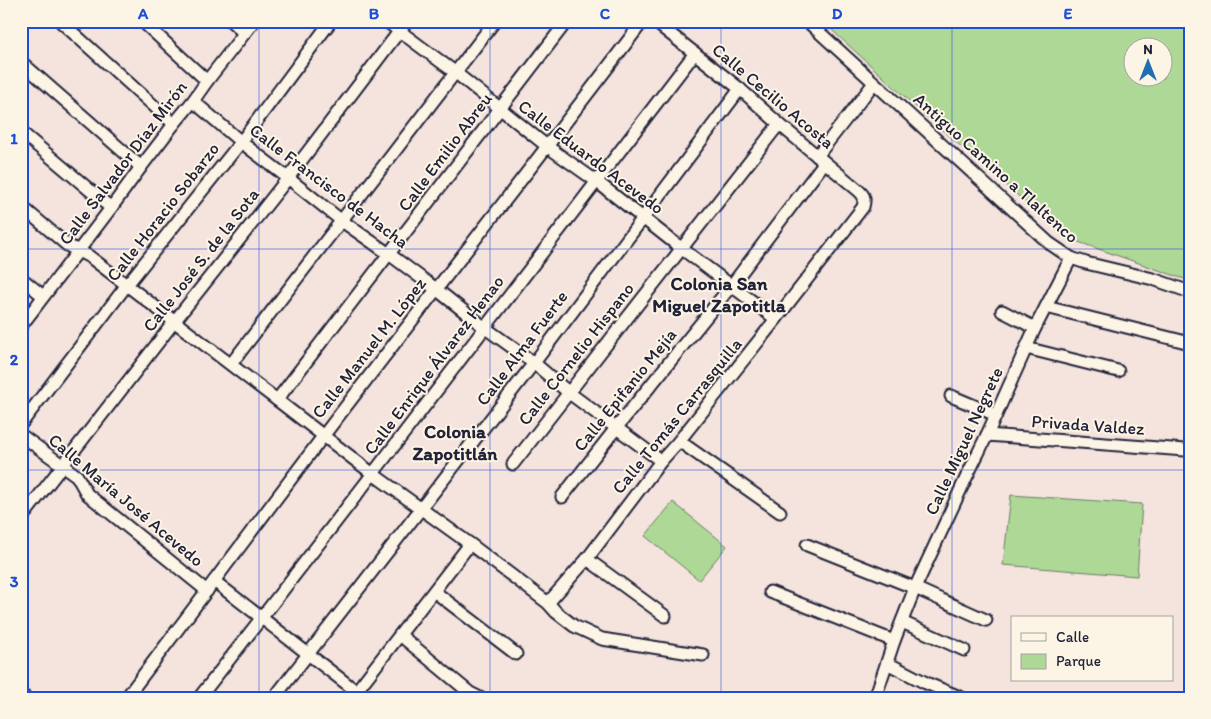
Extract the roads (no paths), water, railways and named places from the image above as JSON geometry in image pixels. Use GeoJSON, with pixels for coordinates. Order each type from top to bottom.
{"type":"FeatureCollection","features":[{"type":"Feature","properties":{"kind":"street"},"geometry":{"type":"LineString","coordinates":[[60,21],[174,124]]}},
{"type":"Feature","properties":{"kind":"street"},"geometry":{"type":"LineString","coordinates":[[142,21],[207,81]]}},
{"type":"Feature","properties":{"kind":"street"},"geometry":{"type":"LineString","coordinates":[[231,21],[244,33]]}},
{"type":"Feature","properties":{"kind":"street","name":"Calle Salvador Díaz Mirón"},"geometry":{"type":"LineString","coordinates":[[21,326],[254,21]]}},
{"type":"Feature","properties":{"kind":"street","name":"Calle Horacio Sobarzo"},"geometry":{"type":"LineString","coordinates":[[21,424],[126,286],[241,142],[331,21]]}},
{"type":"Feature","properties":{"kind":"street","name":"Calle Eduardo Acevedo"},"geometry":{"type":"LineString","coordinates":[[386,21],[776,320]]}},
{"type":"Feature","properties":{"kind":"street","name":"Calle José S. de la Sota"},"geometry":{"type":"LineString","coordinates":[[21,518],[288,178],[407,21]]}},
{"type":"Feature","properties":{"kind":"street"},"geometry":{"type":"LineString","coordinates":[[231,364],[495,21]]}},
{"type":"Feature","properties":{"kind":"street","name":"Calle Emilio Abreu"},"geometry":{"type":"LineString","coordinates":[[278,400],[567,21]]}},
{"type":"Feature","properties":{"kind":"street","name":"Calle Manuel M. López"},"geometry":{"type":"LineString","coordinates":[[126,698],[436,289],[548,147],[643,21]]}},
{"type":"Feature","properties":{"kind":"street","name":"Calle Cecilio Acosta"},"geometry":{"type":"LineString","coordinates":[[654,21],[740,89],[864,195],[865,200]]}},
{"type":"Feature","properties":{"kind":"street","name":"Antiguo Camino a Tlaltenco"},"geometry":{"type":"LineString","coordinates":[[807,21],[1049,244],[1071,258],[1153,279],[1190,292]]}},
{"type":"Feature","properties":{"kind":"street","name":"Calle Enrique Álvarez Henao"},"geometry":{"type":"LineString","coordinates":[[199,698],[695,53]]}},
{"type":"Feature","properties":{"kind":"street"},"geometry":{"type":"LineString","coordinates":[[21,62],[141,167]]}},
{"type":"Feature","properties":{"kind":"street","name":"Calle Epifanio Mejía"},"geometry":{"type":"LineString","coordinates":[[562,498],[731,286],[874,83]]}},
{"type":"Feature","properties":{"kind":"street","name":"Calle Alma Fuerte"},"geometry":{"type":"LineString","coordinates":[[274,698],[534,363],[740,89]]}},
{"type":"Feature","properties":{"kind":"street","name":"Calle Francisco de Hacha"},"geometry":{"type":"LineString","coordinates":[[193,101],[241,142],[342,221],[436,289],[534,363],[568,392],[661,461]]}},
{"type":"Feature","properties":{"kind":"street","name":"Calle Cornelio Hispano"},"geometry":{"type":"LineString","coordinates":[[513,464],[779,124]]}},
{"type":"Feature","properties":{"kind":"street"},"geometry":{"type":"LineString","coordinates":[[21,132],[111,208]]}},
{"type":"Feature","properties":{"kind":"street","name":"Calle Tomás Carrasquilla"},"geometry":{"type":"LineString","coordinates":[[548,602],[587,559],[661,461],[776,320],[863,207],[865,200]]}},
{"type":"Feature","properties":{"kind":"street"},"geometry":{"type":"LineString","coordinates":[[21,206],[67,245],[90,257],[373,474],[548,602],[556,612],[574,626],[602,639],[704,655]]}},
{"type":"Feature","properties":{"kind":"street","name":"Calle Miguel Negrete"},"geometry":{"type":"LineString","coordinates":[[875,698],[894,641],[915,588],[988,435],[1035,328],[1071,258]]}},
{"type":"Feature","properties":{"kind":"street"},"geometry":{"type":"LineString","coordinates":[[21,278],[43,296]]}},
{"type":"Feature","properties":{"kind":"street"},"geometry":{"type":"LineString","coordinates":[[1046,307],[1190,342]]}},
{"type":"Feature","properties":{"kind":"street"},"geometry":{"type":"LineString","coordinates":[[1002,311],[1035,328]]}},
{"type":"Feature","properties":{"kind":"street"},"geometry":{"type":"LineString","coordinates":[[1026,348],[1118,371]]}},
{"type":"Feature","properties":{"kind":"street"},"geometry":{"type":"LineString","coordinates":[[952,396],[996,415]]}},
{"type":"Feature","properties":{"kind":"street","name":"Privada Valdez"},"geometry":{"type":"LineString","coordinates":[[988,435],[1185,450]]}},
{"type":"Feature","properties":{"kind":"street","name":"Calle María José Acevedo"},"geometry":{"type":"LineString","coordinates":[[21,436],[77,476],[87,494],[207,591]]}},
{"type":"Feature","properties":{"kind":"street"},"geometry":{"type":"LineString","coordinates":[[679,441],[780,512]]}},
{"type":"Feature","properties":{"kind":"street"},"geometry":{"type":"LineString","coordinates":[[214,581],[308,654],[357,696],[400,635],[435,592],[470,544]]}},
{"type":"Feature","properties":{"kind":"street"},"geometry":{"type":"LineString","coordinates":[[807,545],[915,588],[986,620]]}},
{"type":"Feature","properties":{"kind":"street"},"geometry":{"type":"LineString","coordinates":[[587,559],[665,616]]}},
{"type":"Feature","properties":{"kind":"street"},"geometry":{"type":"LineString","coordinates":[[435,592],[516,654]]}},
{"type":"Feature","properties":{"kind":"street"},"geometry":{"type":"LineString","coordinates":[[770,592],[894,641]]}},
{"type":"Feature","properties":{"kind":"street"},"geometry":{"type":"LineString","coordinates":[[902,622],[964,650]]}},
{"type":"Feature","properties":{"kind":"street"},"geometry":{"type":"LineString","coordinates":[[400,635],[470,693],[480,698]]}},
{"type":"Feature","properties":{"kind":"street"},"geometry":{"type":"LineString","coordinates":[[887,663],[926,683],[962,698]]}},
{"type":"Feature","properties":{"kind":"street"},"geometry":{"type":"LineString","coordinates":[[21,695],[26,698]]}},
{"type":"Feature","properties":{"kind":"district","name":"Colonia San Miguel Zapotitla"},"geometry":{"type":"Point","coordinates":[719,294]}},
{"type":"Feature","properties":{"kind":"district","name":"Colonia Zapotitlán"},"geometry":{"type":"Point","coordinates":[455,442]}}]}
